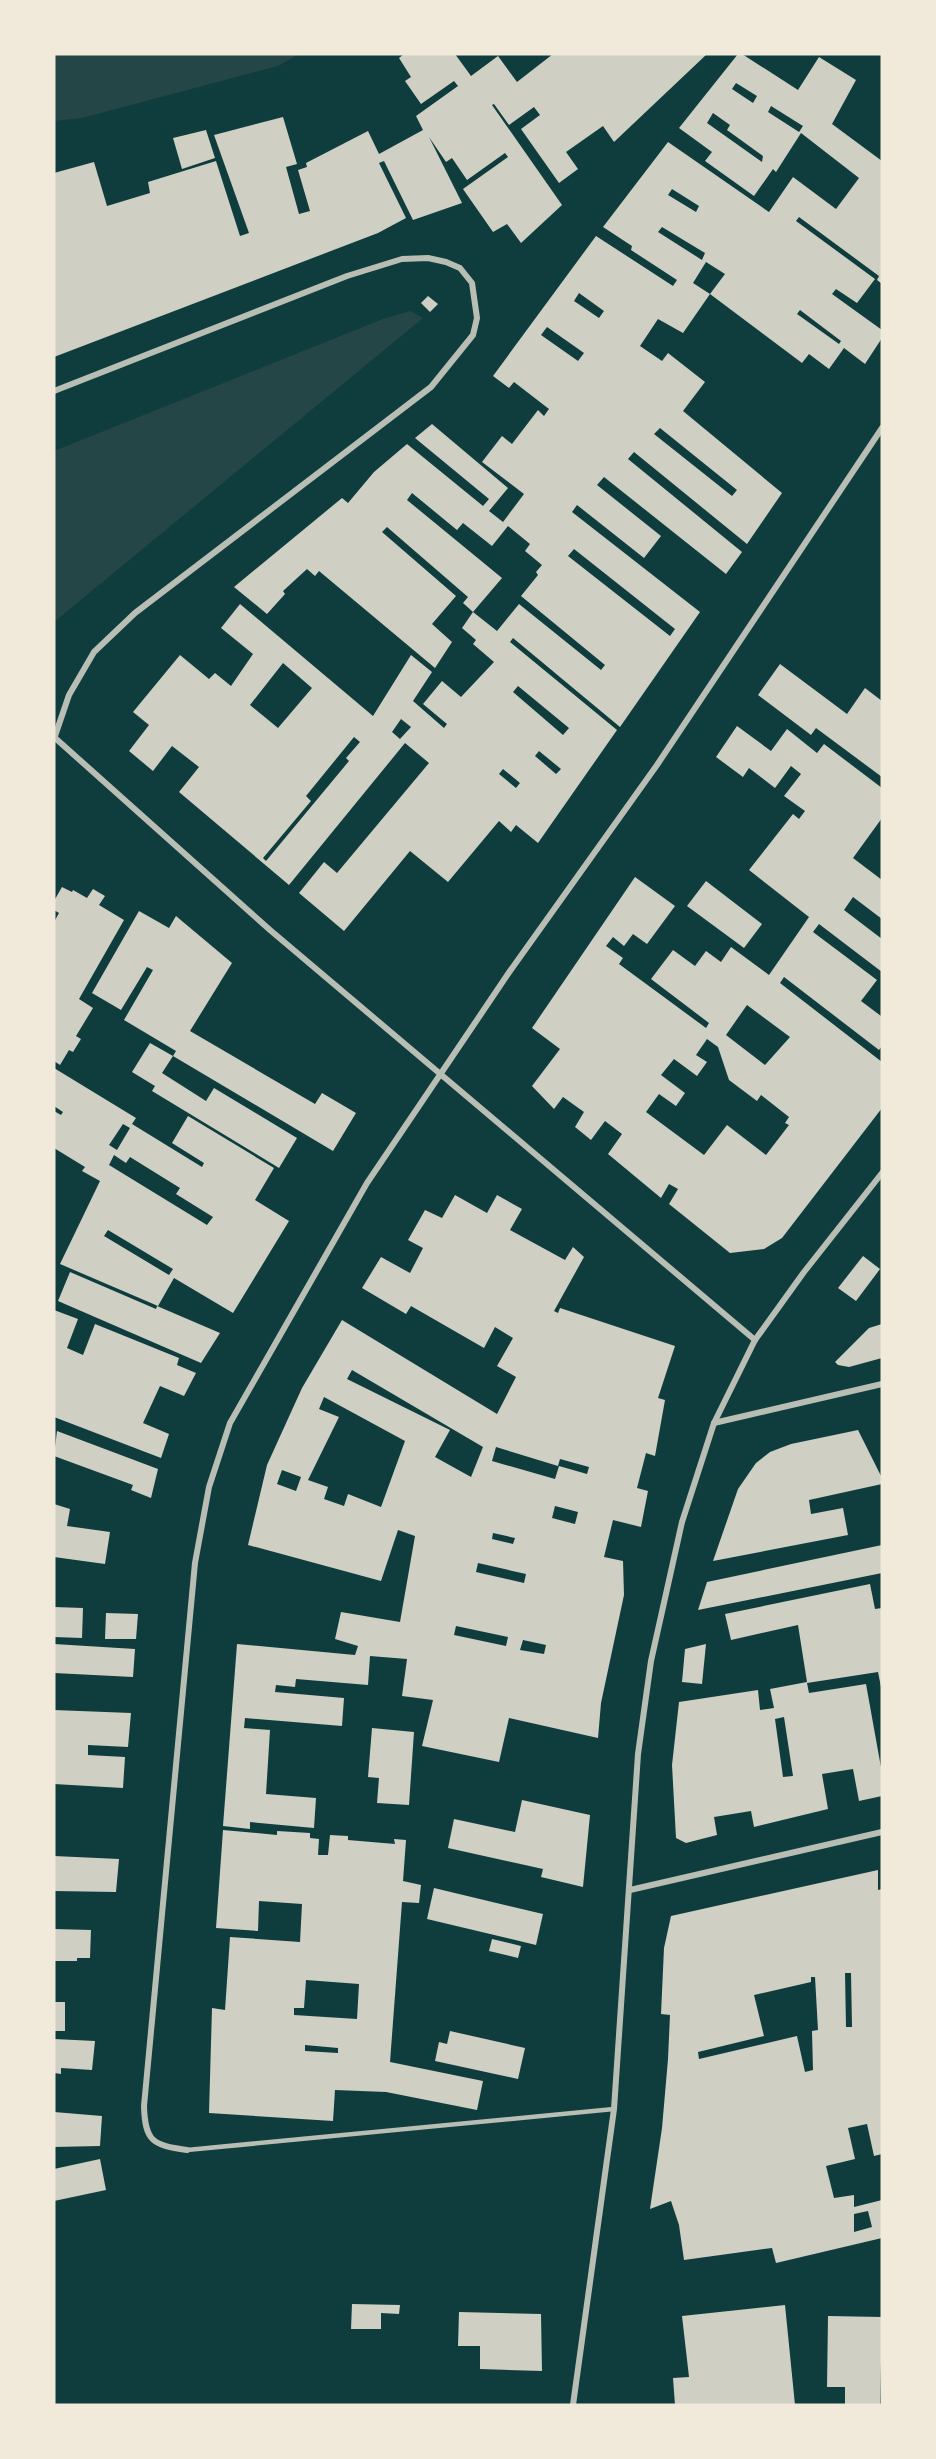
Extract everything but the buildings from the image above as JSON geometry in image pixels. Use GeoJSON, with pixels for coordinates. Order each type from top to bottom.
{"type":"FeatureCollection","features":[{"type":"Feature","properties":{"kind":"street"},"geometry":{"type":"LineString","coordinates":[[54,392],[347,276],[402,259],[428,258],[446,262],[460,268],[472,283],[477,318],[473,335],[431,387],[135,613],[93,652],[69,695],[54,738],[270,930],[755,1340]]}},
{"type":"Feature","properties":{"kind":"street"},"geometry":{"type":"LineString","coordinates":[[187,2150],[161,2146],[150,2137],[145,2124],[144,2106],[195,1563],[209,1487],[230,1423],[366,1183],[510,971],[657,765],[882,428]]}},
{"type":"Feature","properties":{"kind":"street"},"geometry":{"type":"LineString","coordinates":[[573,2405],[614,2109],[637,1765],[651,1661],[682,1522],[714,1423],[755,1340],[804,1272],[882,1173]]}},
{"type":"Feature","properties":{"kind":"street"},"geometry":{"type":"LineString","coordinates":[[714,1423],[882,1384]]}},
{"type":"Feature","properties":{"kind":"street"},"geometry":{"type":"LineString","coordinates":[[630,1890],[882,1832]]}},
{"type":"Feature","properties":{"kind":"lane"},"geometry":{"type":"LineString","coordinates":[[187,2150],[614,2109]]}},
{"type":"Feature","properties":{"kind":"shaded area"},"geometry":{"type":"Polygon","coordinates":[[[54,54],[299,54],[278,66],[82,118],[54,121],[54,54]]]}},
{"type":"Feature","properties":{"kind":"shaded area"},"geometry":{"type":"Polygon","coordinates":[[[410,311],[423,318],[54,622],[54,451],[383,319],[410,311]]]}}]}
